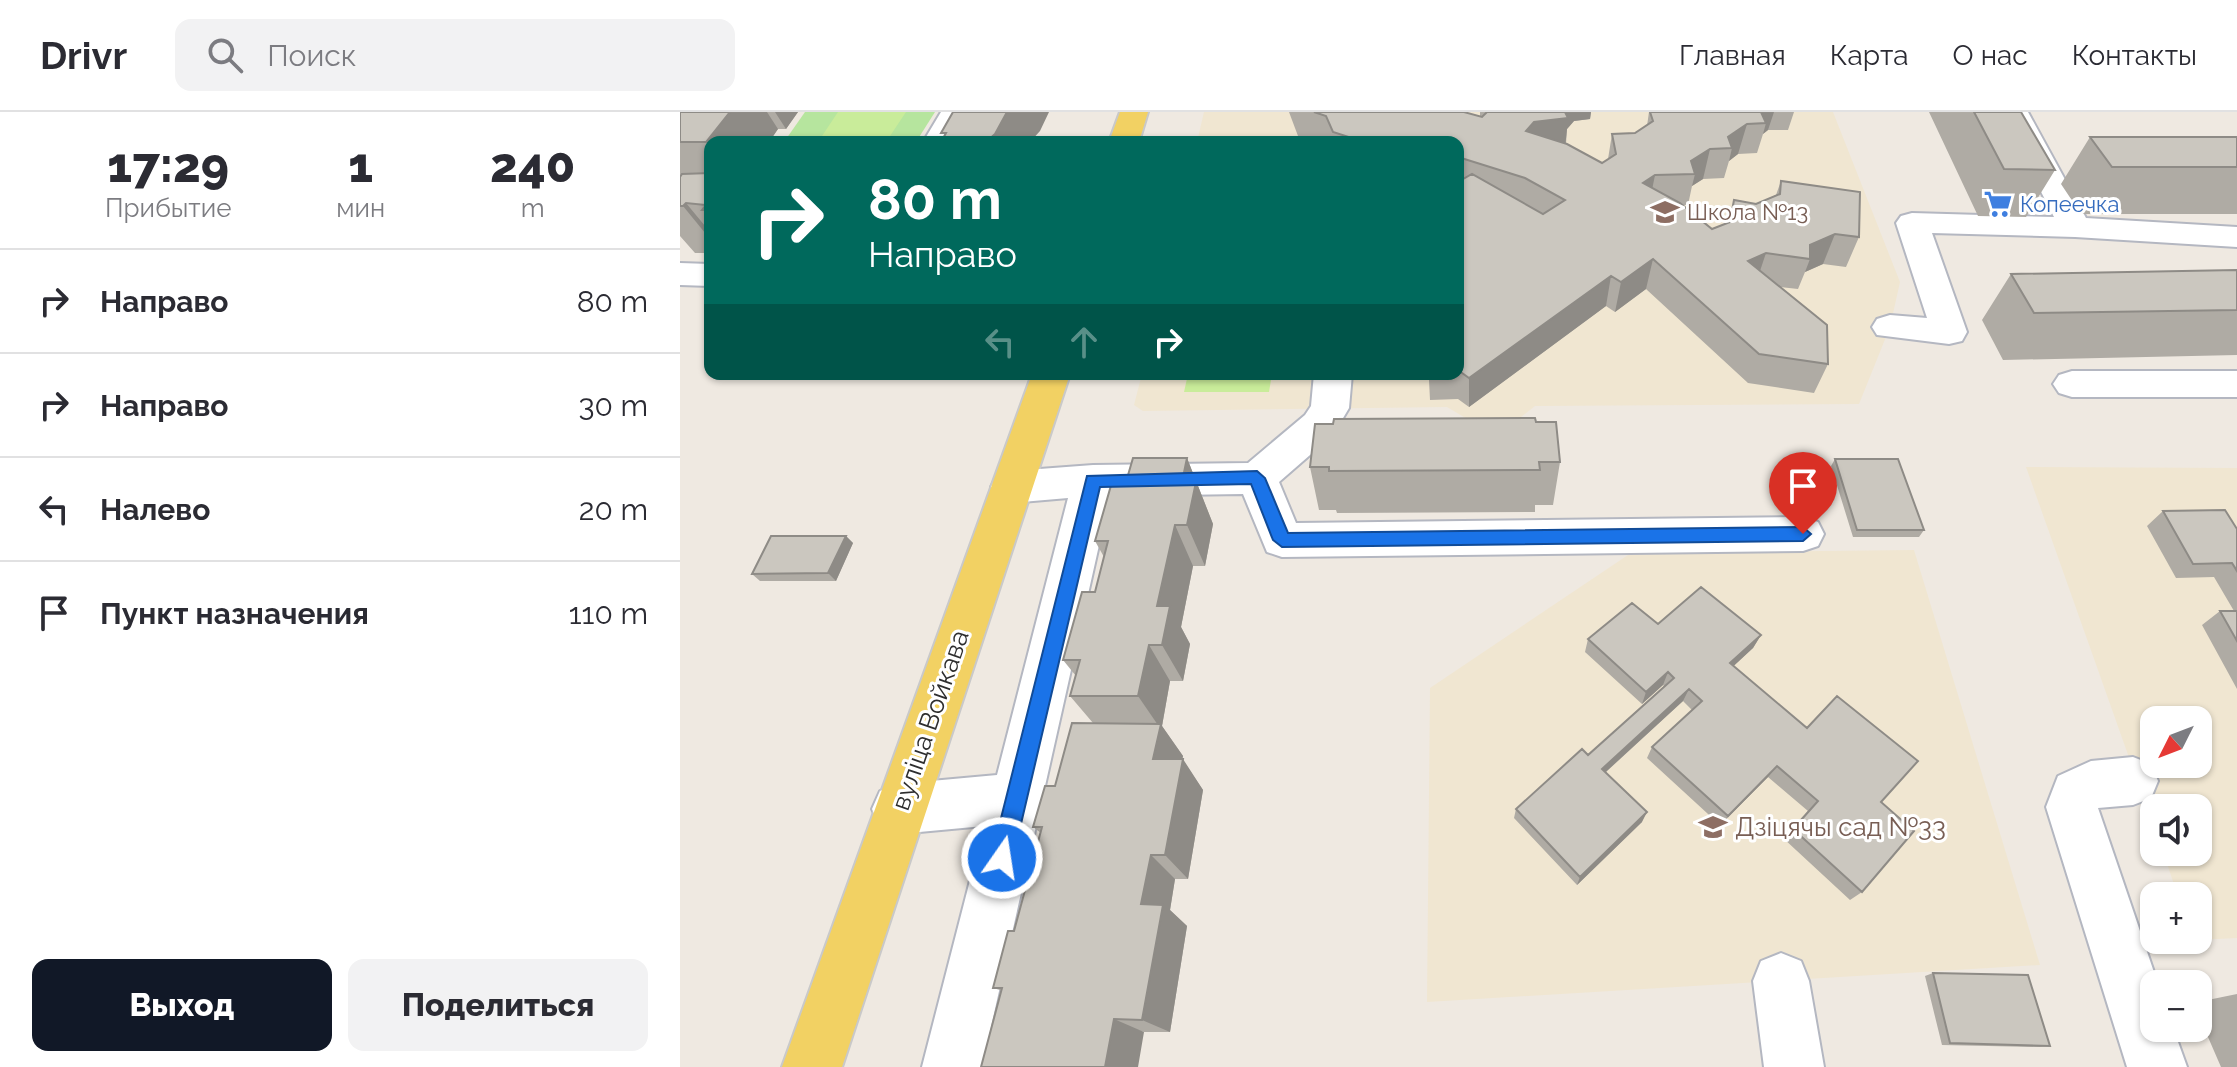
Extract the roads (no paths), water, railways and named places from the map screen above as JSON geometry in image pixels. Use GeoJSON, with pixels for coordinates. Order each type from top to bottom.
{"type":"FeatureCollection","features":[{"type":"Feature","properties":{"kind":"main road"},"geometry":{"type":"LineString","coordinates":[[1126,136],[1134,112]]}},
{"type":"Feature","properties":{"kind":"main road","name":"вуліца Войкава"},"geometry":{"type":"LineString","coordinates":[[812,1067],[898,809],[1049,380]]}},
{"type":"Feature","properties":{"kind":"lane"},"geometry":{"type":"LineString","coordinates":[[941,136],[955,112]]}},
{"type":"Feature","properties":{"kind":"lane"},"geometry":{"type":"LineString","coordinates":[[2014,112],[2075,227]]}},
{"type":"Feature","properties":{"kind":"lane"},"geometry":{"type":"LineString","coordinates":[[1890,327],[1949,332],[1912,223],[2075,227],[2237,237]]}},
{"type":"Feature","properties":{"kind":"lane"},"geometry":{"type":"LineString","coordinates":[[680,274],[704,275]]}},
{"type":"Feature","properties":{"kind":"lane"},"geometry":{"type":"LineString","coordinates":[[1011,487],[1093,481],[1257,478],[1319,425],[1330,408],[1332,380]]}},
{"type":"Feature","properties":{"kind":"lane"},"geometry":{"type":"LineString","coordinates":[[2072,384],[2237,384]]}},
{"type":"Feature","properties":{"kind":"lane"},"geometry":{"type":"LineString","coordinates":[[1257,478],[1282,540],[1803,534]]}},
{"type":"Feature","properties":{"kind":"lane"},"geometry":{"type":"LineString","coordinates":[[952,1067],[1093,481]]}},
{"type":"Feature","properties":{"kind":"lane"},"geometry":{"type":"LineString","coordinates":[[2133,781],[2091,785],[2076,793],[2072,807],[2157,1067]]}},
{"type":"Feature","properties":{"kind":"lane"},"geometry":{"type":"LineString","coordinates":[[898,809],[1016,798]]}},
{"type":"Feature","properties":{"kind":"lane"},"geometry":{"type":"LineString","coordinates":[[1781,981],[1794,1067]]}},
{"type":"Feature","properties":{"kind":"place","name":"Копеечка"},"geometry":{"type":"Point","coordinates":[1998,204]}},
{"type":"Feature","properties":{"kind":"place","name":"Школа №13"},"geometry":{"type":"Point","coordinates":[1665,212]}},
{"type":"Feature","properties":{"kind":"place","name":"Дзіцячы сад №33"},"geometry":{"type":"Point","coordinates":[1713,827]}}]}
